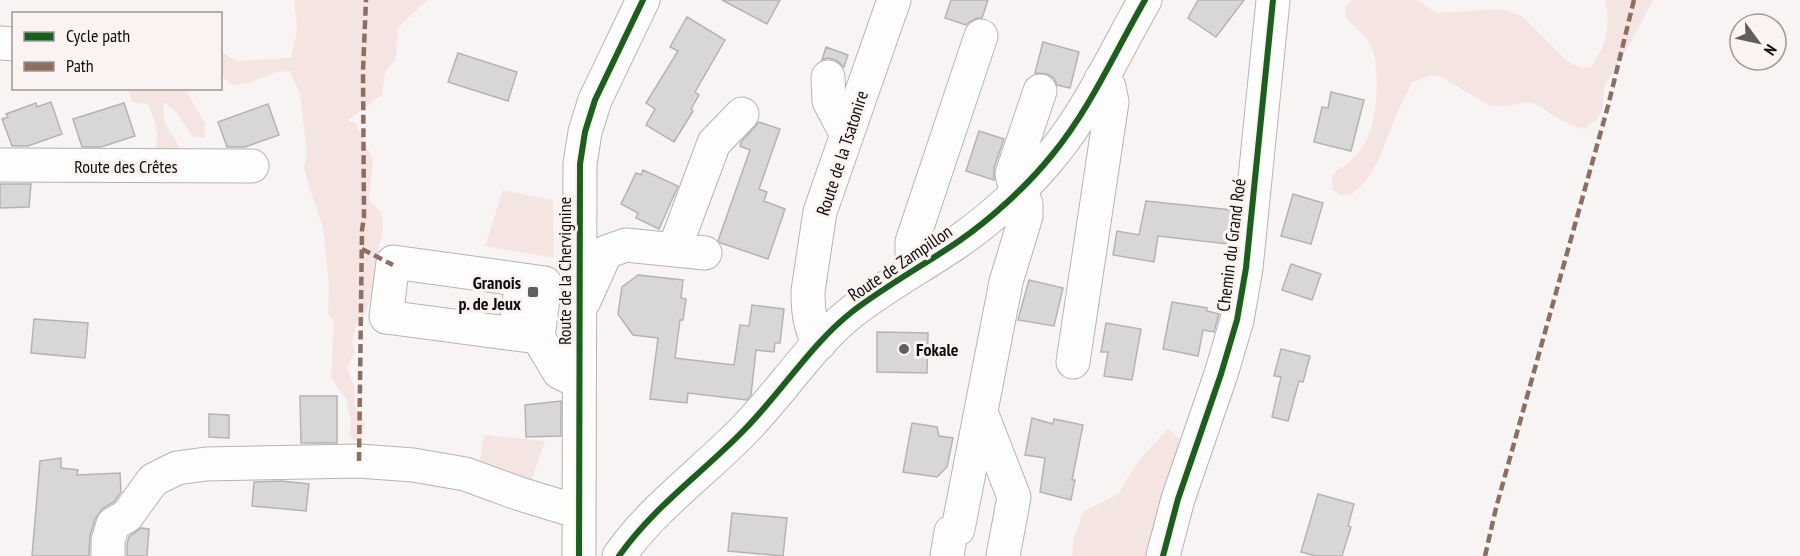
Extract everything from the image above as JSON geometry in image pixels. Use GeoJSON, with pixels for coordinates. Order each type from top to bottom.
{"type":"FeatureCollection","features":[{"type":"Feature","properties":{"kind":"street","name":"Route de la Chervignine"},"geometry":{"type":"LineString","coordinates":[[579,556],[579,178],[585,132],[595,100],[644,0]]}},
{"type":"Feature","properties":{"kind":"street","name":"Route de la Tsatonire"},"geometry":{"type":"LineString","coordinates":[[820,343],[813,333],[808,291],[820,212],[894,0]]}},
{"type":"Feature","properties":{"kind":"street","name":"Route de Zampillon"},"geometry":{"type":"LineString","coordinates":[[619,556],[630,540],[655,513],[756,418],[842,320],[975,229],[1020,190],[1058,148],[1077,121],[1145,0]]}},
{"type":"Feature","properties":{"kind":"street","name":"Chemin du Grand Roé"},"geometry":{"type":"LineString","coordinates":[[1163,556],[1178,499],[1221,374],[1240,304],[1246,268],[1273,0]]}},
{"type":"Feature","properties":{"kind":"street"},"geometry":{"type":"LineString","coordinates":[[917,268],[912,255],[912,242],[981,36]]}},
{"type":"Feature","properties":{"kind":"street"},"geometry":{"type":"LineString","coordinates":[[828,77],[829,101],[847,135]]}},
{"type":"Feature","properties":{"kind":"street"},"geometry":{"type":"LineString","coordinates":[[1073,362],[1112,102],[1109,87],[1101,79]]}},
{"type":"Feature","properties":{"kind":"street"},"geometry":{"type":"LineString","coordinates":[[947,556],[951,532],[958,530],[1006,282],[1026,216],[1026,204],[1014,183],[1012,174],[1040,91]]}},
{"type":"Feature","properties":{"kind":"street"},"geometry":{"type":"LineString","coordinates":[[579,311],[606,252],[626,245],[690,251],[714,143],[742,114]]}},
{"type":"Feature","properties":{"kind":"street","name":"Route des Crêtes"},"geometry":{"type":"LineString","coordinates":[[0,165],[252,166]]}},
{"type":"Feature","properties":{"kind":"street"},"geometry":{"type":"LineString","coordinates":[[526,336],[386,317],[393,262],[522,280],[526,336],[559,372],[579,382]]}},
{"type":"Feature","properties":{"kind":"street"},"geometry":{"type":"LineString","coordinates":[[981,412],[1014,497],[1003,556]]}},
{"type":"Feature","properties":{"kind":"street"},"geometry":{"type":"LineString","coordinates":[[108,548],[113,524],[127,516],[153,480],[177,468],[206,464],[359,461],[413,465],[465,474],[579,512]]}},
{"type":"Feature","properties":{"kind":"shaded area"},"geometry":{"type":"Polygon","coordinates":[[[294,0],[427,0],[398,28],[396,59],[385,72],[382,95],[348,120],[356,124],[373,160],[369,200],[380,211],[383,221],[382,236],[374,265],[375,279],[371,296],[365,314],[356,326],[352,342],[355,352],[347,367],[355,389],[354,405],[365,422],[362,436],[355,442],[349,434],[351,423],[346,399],[331,377],[334,321],[328,314],[329,286],[323,228],[304,168],[307,155],[300,94],[290,71],[276,72],[250,83],[232,85],[222,76],[222,53],[237,61],[291,58],[297,30],[294,0]]]}},
{"type":"Feature","properties":{"kind":"shaded area"},"geometry":{"type":"Polygon","coordinates":[[[1353,0],[1418,0],[1436,13],[1503,9],[1522,16],[1568,62],[1582,68],[1591,67],[1604,44],[1607,26],[1605,0],[1653,0],[1604,87],[1603,109],[1597,119],[1585,129],[1568,123],[1535,104],[1488,105],[1440,76],[1429,76],[1413,82],[1401,104],[1377,163],[1365,182],[1352,194],[1342,196],[1333,190],[1332,178],[1335,172],[1351,160],[1369,135],[1375,111],[1377,83],[1372,48],[1367,39],[1345,16],[1346,5],[1353,0]]]}},
{"type":"Feature","properties":{"kind":"shaded area"},"geometry":{"type":"Polygon","coordinates":[[[128,90],[186,90],[205,123],[205,138],[192,136],[177,113],[164,102],[165,122],[181,150],[154,153],[157,134],[151,110],[148,104],[132,102],[128,90]]]}},
{"type":"Feature","properties":{"kind":"shaded area"},"geometry":{"type":"Polygon","coordinates":[[[503,190],[553,200],[554,258],[485,246],[503,190]]]}},
{"type":"Feature","properties":{"kind":"shaded area"},"geometry":{"type":"Polygon","coordinates":[[[1168,429],[1189,448],[1160,507],[1145,556],[1072,556],[1074,537],[1084,511],[1118,494],[1139,460],[1168,429]]]}},
{"type":"Feature","properties":{"kind":"shaded area"},"geometry":{"type":"Polygon","coordinates":[[[484,435],[545,441],[532,479],[479,467],[484,435]]]}},
{"type":"Feature","properties":{"kind":"building"},"geometry":{"type":"Polygon","coordinates":[[[722,0],[780,0],[767,24],[722,0]]]}},
{"type":"Feature","properties":{"kind":"building"},"geometry":{"type":"Polygon","coordinates":[[[951,0],[988,0],[982,18],[977,18],[966,25],[945,18],[951,0]]]}},
{"type":"Feature","properties":{"kind":"building"},"geometry":{"type":"Polygon","coordinates":[[[1198,0],[1244,0],[1216,37],[1188,18],[1198,0]]]}},
{"type":"Feature","properties":{"kind":"building"},"geometry":{"type":"Polygon","coordinates":[[[687,17],[725,40],[695,92],[699,95],[691,109],[693,111],[674,142],[646,125],[655,109],[646,103],[678,51],[670,47],[687,17]]]}},
{"type":"Feature","properties":{"kind":"building"},"geometry":{"type":"Polygon","coordinates":[[[1043,42],[1079,52],[1070,88],[1057,85],[1054,78],[1047,74],[1035,73],[1043,42]]]}},
{"type":"Feature","properties":{"kind":"building"},"geometry":{"type":"Polygon","coordinates":[[[826,47],[848,55],[844,67],[836,60],[828,58],[822,60],[826,47]]]}},
{"type":"Feature","properties":{"kind":"building"},"geometry":{"type":"Polygon","coordinates":[[[458,53],[517,72],[508,101],[448,82],[458,53]]]}},
{"type":"Feature","properties":{"kind":"building"},"geometry":{"type":"Polygon","coordinates":[[[1331,92],[1364,100],[1351,151],[1314,142],[1322,107],[1328,108],[1331,92]]]}},
{"type":"Feature","properties":{"kind":"building"},"geometry":{"type":"Polygon","coordinates":[[[51,102],[62,134],[28,146],[12,146],[2,119],[8,117],[6,114],[36,103],[37,107],[51,102]]]}},
{"type":"Feature","properties":{"kind":"building"},"geometry":{"type":"Polygon","coordinates":[[[124,103],[135,136],[101,147],[82,147],[73,119],[124,103]]]}},
{"type":"Feature","properties":{"kind":"building"},"geometry":{"type":"Polygon","coordinates":[[[268,104],[279,135],[245,147],[227,147],[218,122],[268,104]]]}},
{"type":"Feature","properties":{"kind":"building"},"geometry":{"type":"Polygon","coordinates":[[[759,122],[780,129],[759,189],[767,192],[764,201],[785,209],[768,259],[718,241],[750,150],[740,146],[741,142],[759,122]]]}},
{"type":"Feature","properties":{"kind":"building"},"geometry":{"type":"Polygon","coordinates":[[[979,131],[1004,139],[994,168],[994,180],[966,171],[979,131]]]}},
{"type":"Feature","properties":{"kind":"building"},"geometry":{"type":"Polygon","coordinates":[[[643,170],[678,186],[659,229],[636,218],[638,213],[621,204],[636,173],[641,175],[643,170]]]}},
{"type":"Feature","properties":{"kind":"building"},"geometry":{"type":"Polygon","coordinates":[[[0,184],[31,184],[29,207],[0,208],[0,184]]]}},
{"type":"Feature","properties":{"kind":"building"},"geometry":{"type":"Polygon","coordinates":[[[1293,194],[1323,203],[1311,244],[1281,236],[1293,194]]]}},
{"type":"Feature","properties":{"kind":"building"},"geometry":{"type":"Polygon","coordinates":[[[1146,201],[1232,210],[1228,244],[1158,236],[1154,262],[1113,255],[1117,231],[1139,235],[1146,201]]]}},
{"type":"Feature","properties":{"kind":"building"},"geometry":{"type":"Polygon","coordinates":[[[1291,264],[1321,274],[1312,300],[1282,290],[1291,264]]]}},
{"type":"Feature","properties":{"kind":"building"},"geometry":{"type":"Polygon","coordinates":[[[638,275],[683,280],[681,298],[686,299],[683,320],[680,320],[675,358],[734,365],[740,325],[749,326],[752,305],[784,309],[780,343],[775,343],[774,352],[756,350],[751,395],[747,400],[688,393],[687,403],[650,399],[658,338],[633,335],[618,314],[622,287],[638,275]]]}},
{"type":"Feature","properties":{"kind":"building"},"geometry":{"type":"Polygon","coordinates":[[[1029,280],[1063,288],[1054,326],[1018,320],[1029,280]]]}},
{"type":"Feature","properties":{"kind":"building"},"geometry":{"type":"Polygon","coordinates":[[[1172,302],[1207,308],[1207,311],[1219,314],[1214,332],[1203,330],[1198,356],[1163,349],[1172,302]]]}},
{"type":"Feature","properties":{"kind":"building"},"geometry":{"type":"Polygon","coordinates":[[[34,319],[88,323],[85,358],[31,353],[34,319]]]}},
{"type":"Feature","properties":{"kind":"building"},"geometry":{"type":"Polygon","coordinates":[[[1106,323],[1141,329],[1132,380],[1104,376],[1108,352],[1101,352],[1106,323]]]}},
{"type":"Feature","properties":{"kind":"building"},"geometry":{"type":"Polygon","coordinates":[[[877,332],[928,333],[927,373],[877,372],[877,332]]]}},
{"type":"Feature","properties":{"kind":"building"},"geometry":{"type":"Polygon","coordinates":[[[1281,349],[1310,356],[1303,382],[1299,381],[1288,421],[1272,417],[1281,377],[1274,376],[1281,349]]]}},
{"type":"Feature","properties":{"kind":"building"},"geometry":{"type":"Polygon","coordinates":[[[300,396],[337,396],[337,443],[301,443],[300,396]]]}},
{"type":"Feature","properties":{"kind":"building"},"geometry":{"type":"Polygon","coordinates":[[[561,401],[561,436],[526,437],[525,405],[561,401]]]}},
{"type":"Feature","properties":{"kind":"building"},"geometry":{"type":"Polygon","coordinates":[[[209,414],[229,415],[229,438],[209,437],[209,414]]]}},
{"type":"Feature","properties":{"kind":"building"},"geometry":{"type":"Polygon","coordinates":[[[1032,418],[1053,424],[1054,419],[1083,425],[1072,480],[1075,480],[1071,500],[1040,492],[1045,458],[1025,455],[1032,418]]]}},
{"type":"Feature","properties":{"kind":"building"},"geometry":{"type":"Polygon","coordinates":[[[912,423],[937,427],[939,436],[953,438],[947,467],[937,477],[903,472],[912,423]]]}},
{"type":"Feature","properties":{"kind":"building"},"geometry":{"type":"Polygon","coordinates":[[[61,458],[61,468],[78,470],[77,475],[120,473],[121,492],[114,502],[103,508],[95,519],[90,536],[89,556],[32,556],[40,461],[61,458]]]}},
{"type":"Feature","properties":{"kind":"building"},"geometry":{"type":"Polygon","coordinates":[[[281,481],[309,484],[306,511],[252,506],[254,482],[281,481]]]}},
{"type":"Feature","properties":{"kind":"building"},"geometry":{"type":"Polygon","coordinates":[[[1318,494],[1354,504],[1348,526],[1351,527],[1342,556],[1316,556],[1301,552],[1318,494]]]}},
{"type":"Feature","properties":{"kind":"building"},"geometry":{"type":"Polygon","coordinates":[[[732,513],[787,518],[783,556],[728,551],[732,513]]]}},
{"type":"Feature","properties":{"kind":"building"},"geometry":{"type":"Polygon","coordinates":[[[141,528],[149,529],[147,556],[127,556],[129,537],[141,528]]]}},
{"type":"Feature","properties":{"kind":"marked path"},"geometry":{"type":"LineString","coordinates":[[359,461],[364,217],[363,71],[366,0]]}},
{"type":"Feature","properties":{"kind":"marked path"},"geometry":{"type":"LineString","coordinates":[[1485,556],[1496,508],[1608,106],[1634,0]]}},
{"type":"Feature","properties":{"kind":"marked path"},"geometry":{"type":"LineString","coordinates":[[362,249],[393,265]]}},
{"type":"Feature","properties":{"kind":"cycle path"},"geometry":{"type":"LineString","coordinates":[[579,556],[580,164],[585,132],[595,100],[643,0]]}},
{"type":"Feature","properties":{"kind":"cycle path"},"geometry":{"type":"LineString","coordinates":[[619,556],[648,521],[746,428],[824,337],[838,324],[879,292],[971,232],[1032,178],[1078,119],[1145,0]]}},
{"type":"Feature","properties":{"kind":"cycle path"},"geometry":{"type":"LineString","coordinates":[[1163,556],[1178,499],[1237,320],[1246,268],[1273,0]]}},
{"type":"Feature","properties":{"kind":"place","name":"Granois p. de Jeux"},"geometry":{"type":"Point","coordinates":[533,292]}},
{"type":"Feature","properties":{"kind":"place","name":"Fokale"},"geometry":{"type":"Point","coordinates":[904,349]}}]}
